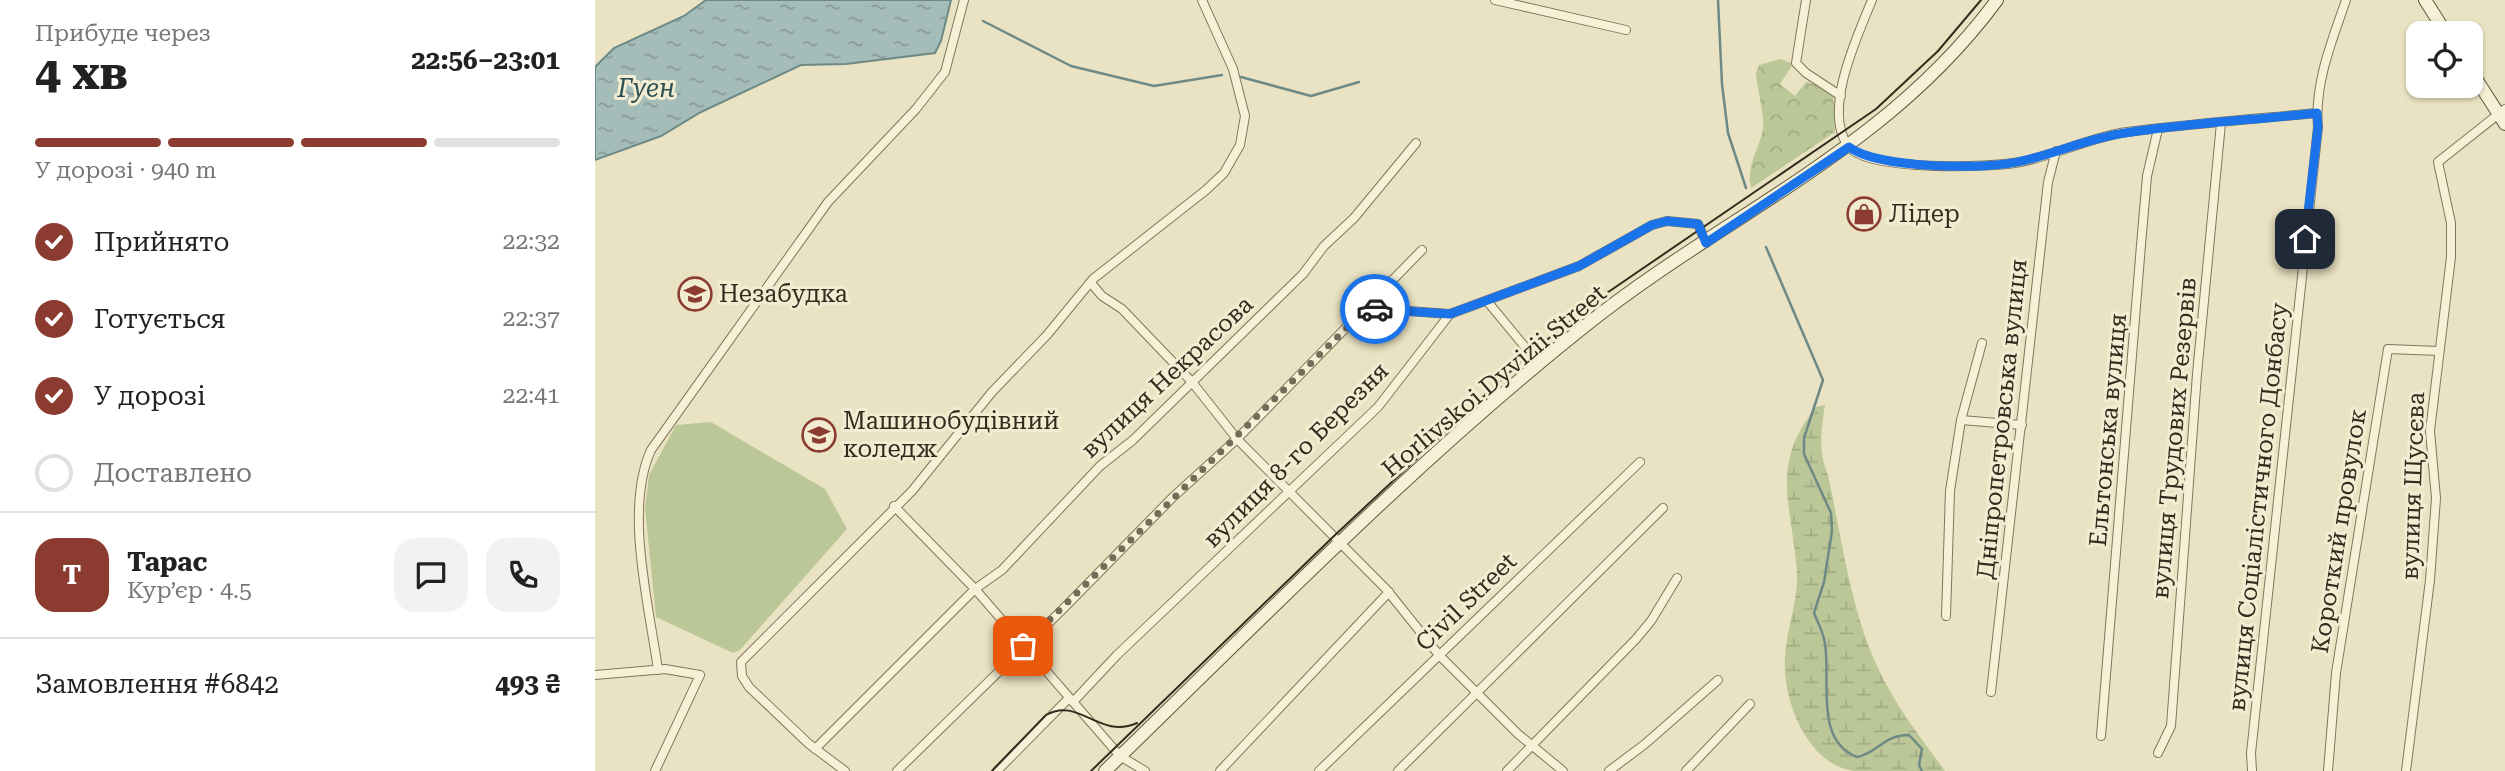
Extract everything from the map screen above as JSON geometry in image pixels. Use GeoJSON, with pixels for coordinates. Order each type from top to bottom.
{"type":"FeatureCollection","features":[{"type":"Feature","properties":{"kind":"main road","name":"Horlivskoi Dyvizii Street"},"geometry":{"type":"LineString","coordinates":[[1105,771],[1340,543],[1539,364],[1608,309],[1849,147],[1935,74],[1997,0]]}},
{"type":"Feature","properties":{"kind":"main road"},"geometry":{"type":"LineString","coordinates":[[2425,0],[2438,21]]}},
{"type":"Feature","properties":{"kind":"main road"},"geometry":{"type":"LineString","coordinates":[[2483,88],[2503,115]]}},
{"type":"Feature","properties":{"kind":"street"},"geometry":{"type":"LineString","coordinates":[[658,670],[638,521],[644,466],[652,450],[828,202],[916,108],[945,72],[964,0]]}},
{"type":"Feature","properties":{"kind":"street"},"geometry":{"type":"LineString","coordinates":[[845,771],[815,749],[749,687],[742,676],[741,662],[894,506],[912,491],[992,392],[1091,283],[1148,233],[1206,190],[1224,173],[1240,145],[1245,116],[1233,69],[1202,0]]}},
{"type":"Feature","properties":{"kind":"street"},"geometry":{"type":"LineString","coordinates":[[1495,0],[1626,30]]}},
{"type":"Feature","properties":{"kind":"street"},"geometry":{"type":"LineString","coordinates":[[1806,0],[1796,63],[1806,74],[1841,96]]}},
{"type":"Feature","properties":{"kind":"street"},"geometry":{"type":"LineString","coordinates":[[1872,0],[1849,60],[1841,96],[1841,123],[1849,147],[1857,153],[1882,161],[1933,166],[2019,162],[2089,139],[2158,129],[2317,113]]}},
{"type":"Feature","properties":{"kind":"street","name":"вулиця Соціалістичного Донбасу"},"geometry":{"type":"LineString","coordinates":[[2252,771],[2251,753],[2318,127],[2317,113],[2327,57],[2346,0]]}},
{"type":"Feature","properties":{"kind":"street","name":"вулиця Щусєва"},"geometry":{"type":"LineString","coordinates":[[2406,771],[2430,580],[2436,498],[2429,446],[2452,240],[2438,162],[2503,115]]}},
{"type":"Feature","properties":{"kind":"street","name":"вулиця Трудових Резервів"},"geometry":{"type":"LineString","coordinates":[[2158,753],[2171,726],[2197,374],[2221,122]]}},
{"type":"Feature","properties":{"kind":"street","name":"Ельтонська вулиця"},"geometry":{"type":"LineString","coordinates":[[2101,736],[2147,176],[2158,129]]}},
{"type":"Feature","properties":{"kind":"street","name":"вулиця Некрасова"},"geometry":{"type":"LineString","coordinates":[[815,749],[975,589],[1002,570],[1100,466],[1133,440],[1303,274],[1324,246],[1354,218],[1416,143]]}},
{"type":"Feature","properties":{"kind":"street","name":"Дніпропетровська вулиця"},"geometry":{"type":"LineString","coordinates":[[1991,692],[2047,182],[2056,151]]}},
{"type":"Feature","properties":{"kind":"street"},"geometry":{"type":"LineString","coordinates":[[1367,308],[1450,314],[1579,266],[1660,222],[1698,224],[1706,243]]}},
{"type":"Feature","properties":{"kind":"street"},"geometry":{"type":"LineString","coordinates":[[897,771],[1062,610],[1173,496],[1237,439],[1422,250]]}},
{"type":"Feature","properties":{"kind":"street"},"geometry":{"type":"LineString","coordinates":[[1091,283],[1102,296],[1122,309],[1192,382],[1237,439],[1389,592],[1439,655],[1533,746],[1563,771]]}},
{"type":"Feature","properties":{"kind":"street"},"geometry":{"type":"LineString","coordinates":[[1486,301],[1539,364]]}},
{"type":"Feature","properties":{"kind":"street","name":"вулиця 8-го Березня"},"geometry":{"type":"LineString","coordinates":[[997,771],[1378,407],[1450,314]]}},
{"type":"Feature","properties":{"kind":"street"},"geometry":{"type":"LineString","coordinates":[[1946,616],[1950,491],[1961,419],[1982,343]]}},
{"type":"Feature","properties":{"kind":"street","name":"Короткий провулок"},"geometry":{"type":"LineString","coordinates":[[2328,771],[2336,673],[2388,349],[2439,351]]}},
{"type":"Feature","properties":{"kind":"street"},"geometry":{"type":"LineString","coordinates":[[1961,419],[2022,425]]}},
{"type":"Feature","properties":{"kind":"street","name":"Civil Street"},"geometry":{"type":"LineString","coordinates":[[1319,771],[1640,461]]}},
{"type":"Feature","properties":{"kind":"street"},"geometry":{"type":"LineString","coordinates":[[894,506],[975,589],[1120,756],[1145,771]]}},
{"type":"Feature","properties":{"kind":"street"},"geometry":{"type":"LineString","coordinates":[[1398,771],[1663,508]]}},
{"type":"Feature","properties":{"kind":"street"},"geometry":{"type":"LineString","coordinates":[[1507,771],[1636,639],[1651,621],[1677,578]]}},
{"type":"Feature","properties":{"kind":"street"},"geometry":{"type":"LineString","coordinates":[[1220,771],[1389,592]]}},
{"type":"Feature","properties":{"kind":"street"},"geometry":{"type":"LineString","coordinates":[[595,675],[658,670],[700,675],[655,771]]}},
{"type":"Feature","properties":{"kind":"street"},"geometry":{"type":"LineString","coordinates":[[1609,771],[1645,744],[1718,680]]}},
{"type":"Feature","properties":{"kind":"street"},"geometry":{"type":"LineString","coordinates":[[1686,771],[1750,704]]}},
{"type":"Feature","properties":{"kind":"green space"},"geometry":{"type":"Polygon","coordinates":[[[1781,59],[1793,64],[1780,84],[1795,96],[1806,82],[1833,89],[1835,132],[1751,188],[1750,172],[1763,129],[1756,73],[1759,65],[1781,59]]]}},
{"type":"Feature","properties":{"kind":"green space"},"geometry":{"type":"Polygon","coordinates":[[[1825,405],[1823,458],[1860,622],[1892,695],[1945,771],[1854,771],[1837,766],[1823,757],[1811,743],[1793,710],[1785,674],[1786,647],[1796,596],[1797,574],[1787,488],[1788,469],[1792,449],[1801,429],[1816,407],[1825,405]]]}},
{"type":"Feature","properties":{"kind":"green space"},"geometry":{"type":"Polygon","coordinates":[[[711,422],[825,489],[847,529],[740,650],[733,653],[656,617],[645,509],[649,475],[676,425],[711,422]]]}},
{"type":"Feature","properties":{"kind":"water","name":"Гуен"},"geometry":{"type":"Polygon","coordinates":[[[706,0],[951,0],[941,41],[935,53],[846,64],[801,65],[701,112],[661,136],[595,160],[595,67],[614,48],[684,16],[706,0]]]}},
{"type":"Feature","properties":{"kind":"waterway"},"geometry":{"type":"LineString","coordinates":[[1718,0],[1722,84],[1728,133],[1746,188]]}},
{"type":"Feature","properties":{"kind":"waterway"},"geometry":{"type":"LineString","coordinates":[[983,21],[1071,66],[1154,86],[1222,75]]}},
{"type":"Feature","properties":{"kind":"waterway"},"geometry":{"type":"LineString","coordinates":[[1241,77],[1311,96],[1359,82]]}},
{"type":"Feature","properties":{"kind":"waterway"},"geometry":{"type":"LineString","coordinates":[[1766,247],[1823,380],[1804,438],[1804,454],[1831,513],[1832,531],[1824,582],[1814,613],[1825,644],[1830,723],[1835,738],[1844,749],[1857,757],[1893,738],[1909,735],[1922,749],[1919,765],[1922,771]]}},
{"type":"Feature","properties":{"kind":"tram line"},"geometry":{"type":"LineString","coordinates":[[1091,771],[1334,536],[1529,354],[1601,297],[1876,109],[1938,51],[1981,0]]}},
{"type":"Feature","properties":{"kind":"tram line"},"geometry":{"type":"LineString","coordinates":[[992,771],[1046,715],[1058,711],[1069,711],[1111,726],[1124,727],[1137,723]]}},
{"type":"Feature","properties":{"kind":"way so far"},"geometry":{"type":"LineString","coordinates":[[1023,646],[1062,610],[1173,496],[1237,439],[1367,308],[1375,309]]}},
{"type":"Feature","properties":{"kind":"place","name":"Лідер"},"geometry":{"type":"Point","coordinates":[1864,214]}},
{"type":"Feature","properties":{"kind":"place","name":"Незабудка"},"geometry":{"type":"Point","coordinates":[695,294]}},
{"type":"Feature","properties":{"kind":"place","name":"Машинобудівний коледж"},"geometry":{"type":"Point","coordinates":[819,435]}},
{"type":"Feature","properties":{"kind":"route"},"geometry":{"type":"LineString","coordinates":[[1375,309],[1432,315],[1450,314],[1579,266],[1660,222],[1698,224],[1706,243],[1849,147],[1865,156],[1897,164],[1933,166],[2019,162],[2089,139],[2126,132],[2317,113],[2318,127],[2305,239]]}}]}
